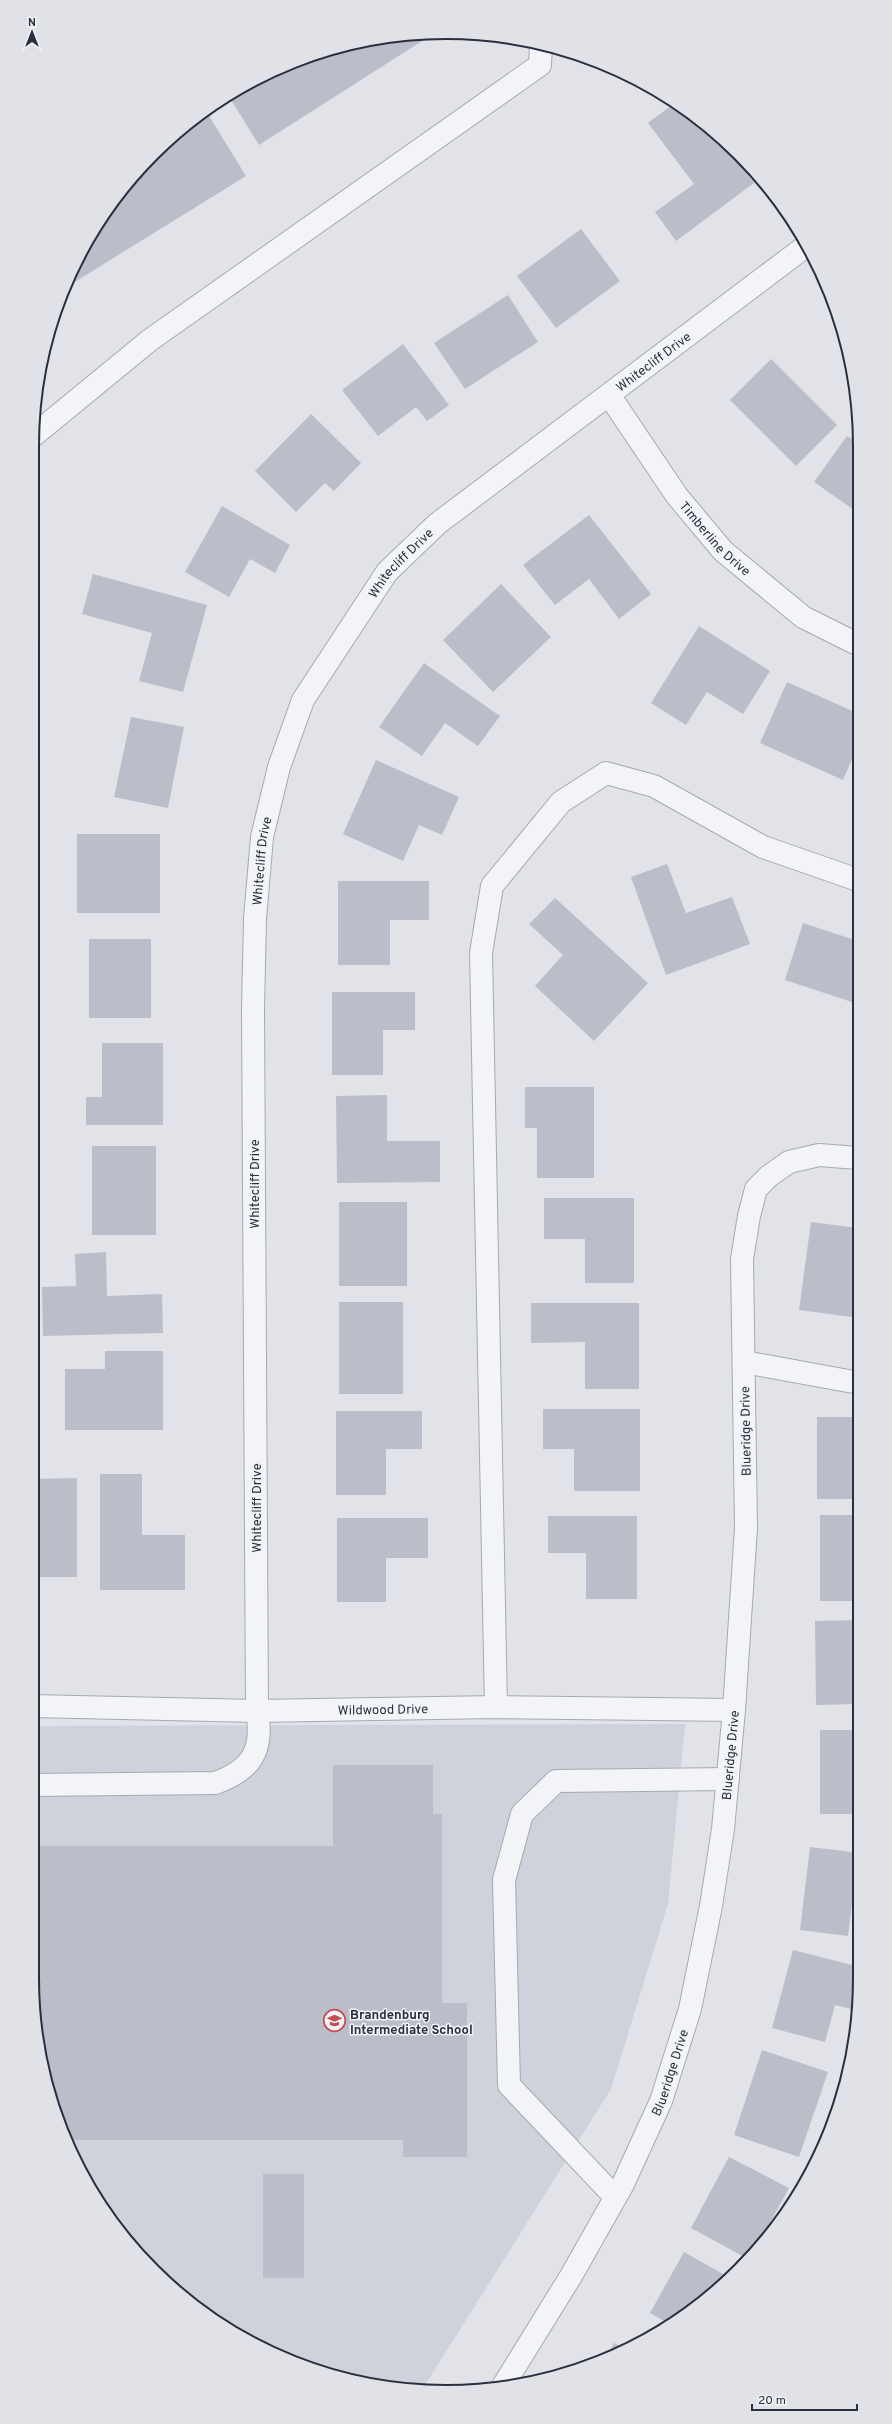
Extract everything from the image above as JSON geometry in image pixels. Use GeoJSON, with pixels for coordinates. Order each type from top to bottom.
{"type":"FeatureCollection","features":[{"type":"Feature","properties":{"kind":"street"},"geometry":{"type":"LineString","coordinates":[[40,431],[150,340],[540,65],[541,51]]}},
{"type":"Feature","properties":{"kind":"street","name":"Whitecliff Drive"},"geometry":{"type":"LineString","coordinates":[[39,1785],[215,1783],[233,1777],[247,1765],[257,1749],[259,1736],[257,1711],[253,1017],[255,934],[262,837],[279,767],[303,700],[387,572],[437,524],[802,249]]}},
{"type":"Feature","properties":{"kind":"street","name":"Timberline Drive"},"geometry":{"type":"LineString","coordinates":[[609,395],[677,496],[723,552],[804,617],[853,642]]}},
{"type":"Feature","properties":{"kind":"street"},"geometry":{"type":"LineString","coordinates":[[496,1707],[481,952],[492,886],[561,802],[606,773],[654,786],[763,847],[853,878]]}},
{"type":"Feature","properties":{"kind":"street","name":"Blueridge Drive"},"geometry":{"type":"LineString","coordinates":[[506,2381],[571,2276],[616,2197],[660,2101],[690,2009],[711,1906],[723,1829],[734,1710],[746,1528],[742,1259],[749,1216],[756,1189],[789,1162],[819,1155],[853,1158]]}},
{"type":"Feature","properties":{"kind":"street"},"geometry":{"type":"LineString","coordinates":[[744,1362],[853,1382]]}},
{"type":"Feature","properties":{"kind":"street","name":"Wildwood Drive"},"geometry":{"type":"LineString","coordinates":[[39,1706],[257,1711],[496,1707],[734,1710]]}},
{"type":"Feature","properties":{"kind":"street"},"geometry":{"type":"LineString","coordinates":[[616,2197],[509,2085],[504,1880],[522,1814],[556,1781],[728,1779]]}},
{"type":"Feature","properties":{"kind":"shaded area","name":"Brandenburg Intermediate School"},"geometry":{"type":"Polygon","coordinates":[[[685,1724],[668,1904],[611,2089],[426,2384],[393,2382],[341,2371],[290,2354],[242,2330],[198,2301],[158,2266],[123,2226],[94,2182],[70,2134],[61,2109],[53,2083],[42,2031],[39,1978],[39,1726],[685,1724]]]}},
{"type":"Feature","properties":{"kind":"building"},"geometry":{"type":"Polygon","coordinates":[[[424,40],[259,145],[232,101],[266,81],[315,61],[367,47],[393,42],[424,40]]]}},
{"type":"Feature","properties":{"kind":"building"},"geometry":{"type":"Polygon","coordinates":[[[670,107],[694,123],[734,158],[754,183],[676,241],[655,212],[694,184],[648,123],[670,107]]]}},
{"type":"Feature","properties":{"kind":"building"},"geometry":{"type":"Polygon","coordinates":[[[209,116],[246,176],[73,283],[94,242],[123,198],[158,158],[198,123],[209,116]]]}},
{"type":"Feature","properties":{"kind":"building"},"geometry":{"type":"Polygon","coordinates":[[[581,229],[620,281],[556,328],[517,276],[581,229]]]}},
{"type":"Feature","properties":{"kind":"building"},"geometry":{"type":"Polygon","coordinates":[[[508,295],[538,342],[465,389],[434,343],[508,295]]]}},
{"type":"Feature","properties":{"kind":"building"},"geometry":{"type":"Polygon","coordinates":[[[403,344],[449,405],[427,421],[416,407],[378,436],[342,390],[403,344]]]}},
{"type":"Feature","properties":{"kind":"building"},"geometry":{"type":"Polygon","coordinates":[[[771,359],[837,425],[796,466],[730,400],[771,359]]]}},
{"type":"Feature","properties":{"kind":"building"},"geometry":{"type":"Polygon","coordinates":[[[311,414],[361,463],[334,491],[325,483],[296,512],[255,471],[311,414]]]}},
{"type":"Feature","properties":{"kind":"building"},"geometry":{"type":"Polygon","coordinates":[[[847,436],[853,439],[853,509],[814,482],[847,436]]]}},
{"type":"Feature","properties":{"kind":"building"},"geometry":{"type":"Polygon","coordinates":[[[222,506],[290,545],[275,573],[250,559],[229,597],[185,572],[222,506]]]}},
{"type":"Feature","properties":{"kind":"building"},"geometry":{"type":"Polygon","coordinates":[[[589,515],[651,594],[619,619],[589,579],[555,605],[523,565],[589,515]]]}},
{"type":"Feature","properties":{"kind":"building"},"geometry":{"type":"Polygon","coordinates":[[[93,574],[207,605],[183,692],[139,681],[152,633],[82,614],[93,574]]]}},
{"type":"Feature","properties":{"kind":"building"},"geometry":{"type":"Polygon","coordinates":[[[501,584],[551,637],[493,692],[443,640],[501,584]]]}},
{"type":"Feature","properties":{"kind":"building"},"geometry":{"type":"Polygon","coordinates":[[[699,626],[770,671],[743,714],[707,692],[686,725],[651,703],[699,626]]]}},
{"type":"Feature","properties":{"kind":"building"},"geometry":{"type":"Polygon","coordinates":[[[424,663],[500,716],[478,746],[445,723],[422,756],[379,727],[424,663]]]}},
{"type":"Feature","properties":{"kind":"building"},"geometry":{"type":"Polygon","coordinates":[[[787,682],[853,711],[853,757],[843,780],[760,743],[787,682]]]}},
{"type":"Feature","properties":{"kind":"building"},"geometry":{"type":"Polygon","coordinates":[[[131,717],[184,727],[168,808],[114,797],[131,717]]]}},
{"type":"Feature","properties":{"kind":"building"},"geometry":{"type":"Polygon","coordinates":[[[376,760],[459,797],[442,835],[419,825],[403,861],[343,834],[376,760]]]}},
{"type":"Feature","properties":{"kind":"building"},"geometry":{"type":"Polygon","coordinates":[[[77,834],[160,834],[160,913],[77,913],[77,834]]]}},
{"type":"Feature","properties":{"kind":"building"},"geometry":{"type":"Polygon","coordinates":[[[667,864],[686,913],[732,897],[750,944],[666,975],[631,877],[667,864]]]}},
{"type":"Feature","properties":{"kind":"building"},"geometry":{"type":"Polygon","coordinates":[[[338,881],[429,881],[429,920],[390,920],[390,965],[338,965],[338,881]]]}},
{"type":"Feature","properties":{"kind":"building"},"geometry":{"type":"Polygon","coordinates":[[[555,898],[648,983],[594,1041],[535,986],[563,955],[529,924],[555,898]]]}},
{"type":"Feature","properties":{"kind":"building"},"geometry":{"type":"Polygon","coordinates":[[[803,923],[853,939],[853,1002],[785,980],[803,923]]]}},
{"type":"Feature","properties":{"kind":"building"},"geometry":{"type":"Polygon","coordinates":[[[89,939],[151,939],[151,1018],[89,1018],[89,939]]]}},
{"type":"Feature","properties":{"kind":"building"},"geometry":{"type":"Polygon","coordinates":[[[332,992],[415,992],[415,1030],[383,1030],[383,1075],[332,1075],[332,992]]]}},
{"type":"Feature","properties":{"kind":"building"},"geometry":{"type":"Polygon","coordinates":[[[102,1043],[163,1043],[163,1125],[86,1125],[86,1097],[102,1097],[102,1043]]]}},
{"type":"Feature","properties":{"kind":"building"},"geometry":{"type":"Polygon","coordinates":[[[525,1087],[594,1087],[594,1178],[537,1178],[537,1128],[525,1128],[525,1087]]]}},
{"type":"Feature","properties":{"kind":"building"},"geometry":{"type":"Polygon","coordinates":[[[387,1095],[387,1141],[440,1141],[440,1182],[337,1183],[336,1096],[387,1095]]]}},
{"type":"Feature","properties":{"kind":"building"},"geometry":{"type":"Polygon","coordinates":[[[92,1146],[156,1146],[156,1235],[92,1235],[92,1146]]]}},
{"type":"Feature","properties":{"kind":"building"},"geometry":{"type":"Polygon","coordinates":[[[544,1198],[634,1198],[634,1283],[585,1283],[585,1239],[544,1239],[544,1198]]]}},
{"type":"Feature","properties":{"kind":"building"},"geometry":{"type":"Polygon","coordinates":[[[339,1202],[407,1202],[407,1286],[339,1286],[339,1202]]]}},
{"type":"Feature","properties":{"kind":"building"},"geometry":{"type":"Polygon","coordinates":[[[811,1222],[853,1227],[853,1317],[799,1310],[811,1222]]]}},
{"type":"Feature","properties":{"kind":"building"},"geometry":{"type":"Polygon","coordinates":[[[106,1252],[107,1296],[162,1294],[163,1333],[43,1336],[42,1287],[76,1286],[75,1254],[106,1252]]]}},
{"type":"Feature","properties":{"kind":"building"},"geometry":{"type":"Polygon","coordinates":[[[339,1302],[403,1302],[403,1394],[339,1394],[339,1302]]]}},
{"type":"Feature","properties":{"kind":"building"},"geometry":{"type":"Polygon","coordinates":[[[531,1303],[639,1303],[639,1389],[585,1389],[585,1342],[531,1343],[531,1303]]]}},
{"type":"Feature","properties":{"kind":"building"},"geometry":{"type":"Polygon","coordinates":[[[105,1351],[163,1351],[163,1430],[65,1430],[65,1369],[105,1369],[105,1351]]]}},
{"type":"Feature","properties":{"kind":"building"},"geometry":{"type":"Polygon","coordinates":[[[543,1409],[640,1409],[640,1491],[574,1491],[574,1449],[543,1449],[543,1409]]]}},
{"type":"Feature","properties":{"kind":"building"},"geometry":{"type":"Polygon","coordinates":[[[336,1411],[422,1411],[422,1449],[386,1449],[386,1495],[336,1495],[336,1411]]]}},
{"type":"Feature","properties":{"kind":"building"},"geometry":{"type":"Polygon","coordinates":[[[817,1417],[853,1417],[853,1499],[817,1499],[817,1417]]]}},
{"type":"Feature","properties":{"kind":"building"},"geometry":{"type":"Polygon","coordinates":[[[100,1474],[142,1474],[142,1535],[185,1535],[185,1590],[100,1590],[100,1474]]]}},
{"type":"Feature","properties":{"kind":"building"},"geometry":{"type":"Polygon","coordinates":[[[77,1478],[77,1577],[39,1577],[39,1479],[77,1478]]]}},
{"type":"Feature","properties":{"kind":"building"},"geometry":{"type":"Polygon","coordinates":[[[820,1515],[853,1515],[853,1601],[820,1601],[820,1515]]]}},
{"type":"Feature","properties":{"kind":"building"},"geometry":{"type":"Polygon","coordinates":[[[548,1516],[637,1516],[637,1599],[586,1599],[586,1553],[548,1553],[548,1516]]]}},
{"type":"Feature","properties":{"kind":"building"},"geometry":{"type":"Polygon","coordinates":[[[337,1518],[428,1518],[428,1558],[386,1558],[386,1602],[337,1602],[337,1518]]]}},
{"type":"Feature","properties":{"kind":"building"},"geometry":{"type":"Polygon","coordinates":[[[853,1620],[853,1704],[816,1705],[815,1621],[853,1620]]]}},
{"type":"Feature","properties":{"kind":"building"},"geometry":{"type":"Polygon","coordinates":[[[820,1730],[853,1730],[853,1814],[820,1814],[820,1730]]]}},
{"type":"Feature","properties":{"kind":"building"},"geometry":{"type":"Polygon","coordinates":[[[333,1765],[433,1765],[433,1814],[442,1814],[442,2003],[467,2003],[467,2157],[403,2157],[403,2140],[73,2140],[53,2083],[42,2031],[39,1978],[39,1846],[333,1846],[333,1765]]]}},
{"type":"Feature","properties":{"kind":"building"},"geometry":{"type":"Polygon","coordinates":[[[810,1847],[853,1852],[853,1904],[848,1936],[800,1930],[810,1847]]]}},
{"type":"Feature","properties":{"kind":"building"},"geometry":{"type":"Polygon","coordinates":[[[793,1950],[853,1965],[852,2009],[835,2005],[825,2042],[772,2028],[793,1950]]]}},
{"type":"Feature","properties":{"kind":"building"},"geometry":{"type":"Polygon","coordinates":[[[762,2050],[828,2072],[799,2157],[734,2135],[762,2050]]]}},
{"type":"Feature","properties":{"kind":"building"},"geometry":{"type":"Polygon","coordinates":[[[729,2157],[789,2188],[767,2229],[743,2256],[691,2228],[729,2157]]]}},
{"type":"Feature","properties":{"kind":"building"},"geometry":{"type":"Polygon","coordinates":[[[263,2174],[304,2174],[304,2278],[263,2278],[263,2174]]]}},
{"type":"Feature","properties":{"kind":"building"},"geometry":{"type":"Polygon","coordinates":[[[684,2252],[724,2275],[694,2301],[664,2321],[650,2313],[684,2252]]]}},
{"type":"Feature","properties":{"kind":"building"},"geometry":{"type":"Polygon","coordinates":[[[614,2343],[620,2346],[610,2350],[614,2343]]]}},
{"type":"Feature","properties":{"kind":"place","name":"Brandenburg Intermediate School"},"geometry":{"type":"Point","coordinates":[334,2021]}}]}
